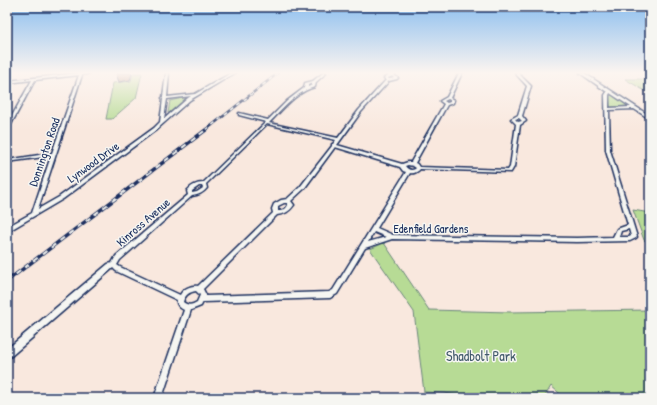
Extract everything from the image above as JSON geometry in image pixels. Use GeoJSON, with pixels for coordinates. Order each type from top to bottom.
{"type":"FeatureCollection","features":[{"type":"Feature","properties":{"kind":"street"},"geometry":{"type":"LineString","coordinates":[[7,128],[27,92]]}},
{"type":"Feature","properties":{"kind":"street","name":"Donnington Road"},"geometry":{"type":"LineString","coordinates":[[34,214],[75,92]]}},
{"type":"Feature","properties":{"kind":"street"},"geometry":{"type":"LineString","coordinates":[[162,123],[165,92]]}},
{"type":"Feature","properties":{"kind":"street","name":"Lynwood Drive"},"geometry":{"type":"LineString","coordinates":[[7,230],[61,198],[162,123],[186,102],[202,92]]}},
{"type":"Feature","properties":{"kind":"street","name":"Kinross Avenue"},"geometry":{"type":"LineString","coordinates":[[7,354],[110,266],[114,265],[118,258],[191,195],[198,194],[202,191],[205,188],[204,184],[266,123],[302,92]]}},
{"type":"Feature","properties":{"kind":"street"},"geometry":{"type":"LineString","coordinates":[[276,213],[276,205],[282,201],[288,201],[302,188],[338,139],[377,92]]}},
{"type":"Feature","properties":{"kind":"street"},"geometry":{"type":"LineString","coordinates":[[412,164],[446,104],[451,102],[448,98],[451,92]]}},
{"type":"Feature","properties":{"kind":"street"},"geometry":{"type":"LineString","coordinates":[[520,116],[527,92]]}},
{"type":"Feature","properties":{"kind":"street"},"geometry":{"type":"LineString","coordinates":[[615,239],[619,230],[631,226],[608,150],[607,95],[609,92],[650,118]]}},
{"type":"Feature","properties":{"kind":"street"},"geometry":{"type":"LineString","coordinates":[[164,98],[197,95]]}},
{"type":"Feature","properties":{"kind":"street"},"geometry":{"type":"LineString","coordinates":[[607,109],[634,108]]}},
{"type":"Feature","properties":{"kind":"street"},"geometry":{"type":"LineString","coordinates":[[240,114],[266,123],[338,139]]}},
{"type":"Feature","properties":{"kind":"street"},"geometry":{"type":"LineString","coordinates":[[518,124],[524,121],[520,116]]}},
{"type":"Feature","properties":{"kind":"street"},"geometry":{"type":"LineString","coordinates":[[518,124],[513,119],[520,116]]}},
{"type":"Feature","properties":{"kind":"street"},"geometry":{"type":"LineString","coordinates":[[402,166],[408,163],[418,168],[509,171],[512,167],[518,124]]}},
{"type":"Feature","properties":{"kind":"street"},"geometry":{"type":"LineString","coordinates":[[334,146],[402,166],[402,168],[408,172],[415,171],[418,168]]}},
{"type":"Feature","properties":{"kind":"street"},"geometry":{"type":"LineString","coordinates":[[7,161],[54,154]]}},
{"type":"Feature","properties":{"kind":"street"},"geometry":{"type":"LineString","coordinates":[[202,299],[330,295],[336,292],[408,172]]}},
{"type":"Feature","properties":{"kind":"street"},"geometry":{"type":"LineString","coordinates":[[199,290],[276,213],[283,213],[288,210],[290,205],[288,201]]}},
{"type":"Feature","properties":{"kind":"street","name":"Edenfield Gardens"},"geometry":{"type":"LineString","coordinates":[[363,246],[392,237],[615,239],[634,237],[631,226]]}},
{"type":"Feature","properties":{"kind":"street"},"geometry":{"type":"LineString","coordinates":[[373,229],[392,237]]}},
{"type":"Feature","properties":{"kind":"street"},"geometry":{"type":"LineString","coordinates":[[114,265],[118,269],[180,298]]}},
{"type":"Feature","properties":{"kind":"street"},"geometry":{"type":"LineString","coordinates":[[158,398],[188,309],[199,304],[202,299],[203,295],[199,290],[191,289],[184,292],[180,298],[180,304],[188,309]]}},
{"type":"Feature","properties":{"kind":"green space"},"geometry":{"type":"Polygon","coordinates":[[[111,92],[137,92],[136,98],[112,119],[106,119],[111,92]]]}},
{"type":"Feature","properties":{"kind":"green space"},"geometry":{"type":"Polygon","coordinates":[[[609,95],[615,96],[628,106],[610,107],[609,95]]]}},
{"type":"Feature","properties":{"kind":"green space"},"geometry":{"type":"Polygon","coordinates":[[[187,97],[189,99],[172,112],[168,113],[170,101],[187,97]]]}},
{"type":"Feature","properties":{"kind":"green space"},"geometry":{"type":"Polygon","coordinates":[[[633,210],[650,213],[650,244],[644,240],[633,210]]]}},
{"type":"Feature","properties":{"kind":"green space","name":"Shadbolt Park"},"geometry":{"type":"Polygon","coordinates":[[[384,243],[429,310],[510,312],[650,310],[650,398],[565,398],[551,386],[544,398],[470,398],[445,393],[424,392],[414,312],[370,249],[384,243]]]}},
{"type":"Feature","properties":{"kind":"railway"},"geometry":{"type":"LineString","coordinates":[[206,130],[254,92]]}},
{"type":"Feature","properties":{"kind":"railway"},"geometry":{"type":"LineString","coordinates":[[7,281],[207,129]]}}]}
